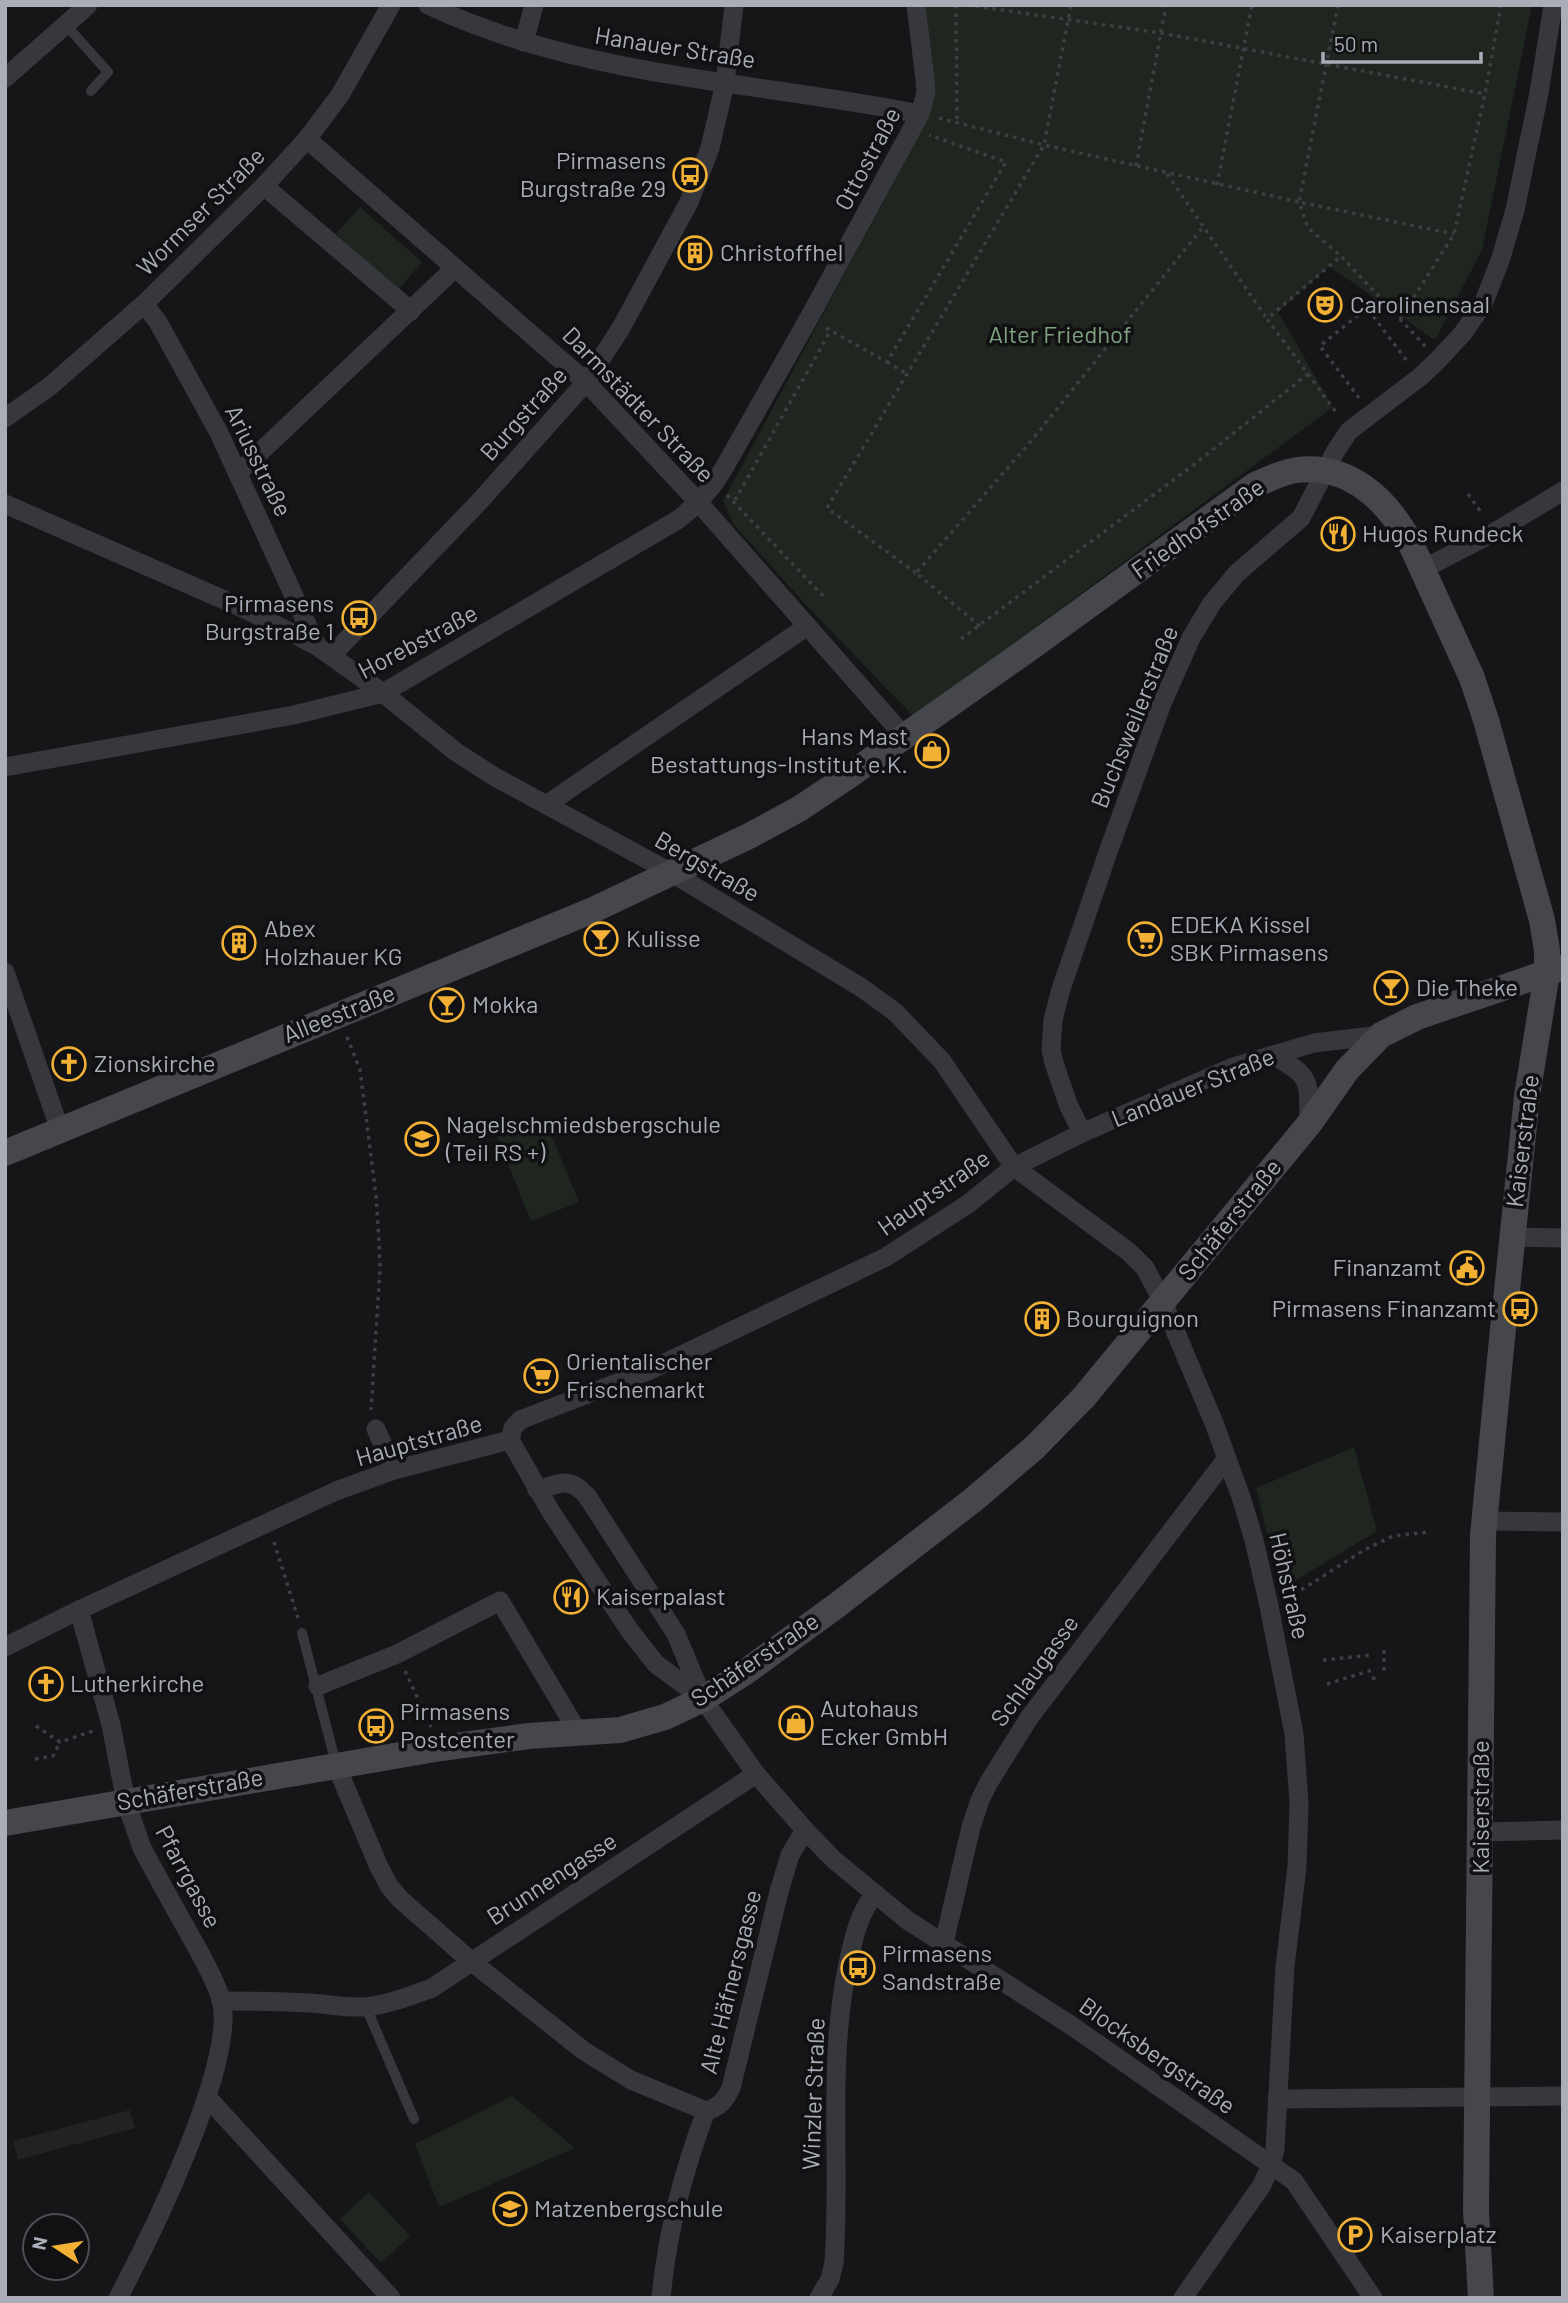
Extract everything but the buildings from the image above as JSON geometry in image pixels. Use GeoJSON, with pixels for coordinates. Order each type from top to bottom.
{"type":"FeatureCollection","features":[{"type":"Feature","properties":{"kind":"main road","name":"Friedhofstraße"},"geometry":{"type":"LineString","coordinates":[[672,873],[799,809],[1027,650],[1255,485],[1297,470],[1326,471],[1352,480],[1381,499],[1400,523],[1423,569],[1472,678],[1490,732],[1555,970]]}},
{"type":"Feature","properties":{"kind":"main road","name":"Alleestraße"},"geometry":{"type":"LineString","coordinates":[[5,1153],[593,910],[672,873]]}},
{"type":"Feature","properties":{"kind":"main road","name":"Landauer Straße"},"geometry":{"type":"LineString","coordinates":[[1309,1124],[1347,1070],[1381,1035],[1417,1017],[1555,970]]}},
{"type":"Feature","properties":{"kind":"main road","name":"Kaiserstraße"},"geometry":{"type":"LineString","coordinates":[[1481,2298],[1476,2210],[1484,1521],[1527,1096],[1555,970]]}},
{"type":"Feature","properties":{"kind":"main road","name":"Schäferstraße"},"geometry":{"type":"LineString","coordinates":[[5,1823],[441,1748],[529,1736],[620,1730],[665,1717],[703,1699],[826,1614],[973,1500],[1035,1447],[1084,1397],[1309,1124]]}},
{"type":"Feature","properties":{"kind":"street"},"geometry":{"type":"LineString","coordinates":[[5,78],[88,5]]}},
{"type":"Feature","properties":{"kind":"street","name":"Wormser Straße"},"geometry":{"type":"LineString","coordinates":[[5,418],[49,387],[144,304],[264,186],[307,139],[356,69],[391,5]]}},
{"type":"Feature","properties":{"kind":"street","name":"Hanauer Straße"},"geometry":{"type":"LineString","coordinates":[[428,5],[474,25],[524,42],[603,62],[725,83],[846,99],[916,122]]}},
{"type":"Feature","properties":{"kind":"street"},"geometry":{"type":"LineString","coordinates":[[524,42],[534,5]]}},
{"type":"Feature","properties":{"kind":"street","name":"Burgstraße"},"geometry":{"type":"LineString","coordinates":[[324,650],[479,502],[586,382],[621,328],[688,202],[710,148],[725,83],[734,5]]}},
{"type":"Feature","properties":{"kind":"street","name":"Ottostraße"},"geometry":{"type":"LineString","coordinates":[[699,503],[715,485],[916,122],[926,93],[916,5]]}},
{"type":"Feature","properties":{"kind":"street","name":"Buchsweilerstraße"},"geometry":{"type":"LineString","coordinates":[[1082,1133],[1068,1104],[1054,1063],[1051,1050],[1053,1020],[1061,989],[1156,718],[1191,638],[1212,603],[1237,573],[1301,518],[1335,452],[1349,431],[1438,360],[1464,333],[1483,304],[1516,210],[1553,5]]}},
{"type":"Feature","properties":{"kind":"street","name":"Darmstädter Straße"},"geometry":{"type":"LineString","coordinates":[[307,139],[586,382],[699,503],[904,736]]}},
{"type":"Feature","properties":{"kind":"street"},"geometry":{"type":"LineString","coordinates":[[264,186],[411,311]]}},
{"type":"Feature","properties":{"kind":"street"},"geometry":{"type":"LineString","coordinates":[[239,472],[455,268]]}},
{"type":"Feature","properties":{"kind":"street","name":"Ariusstraße"},"geometry":{"type":"LineString","coordinates":[[144,304],[158,322],[239,472],[324,650]]}},
{"type":"Feature","properties":{"kind":"street"},"geometry":{"type":"LineString","coordinates":[[1423,569],[1495,532],[1563,491]]}},
{"type":"Feature","properties":{"kind":"street","name":"Horebstraße"},"geometry":{"type":"LineString","coordinates":[[5,767],[294,715],[383,693],[679,519],[699,503]]}},
{"type":"Feature","properties":{"kind":"street","name":"Bergstraße"},"geometry":{"type":"LineString","coordinates":[[5,505],[245,609],[324,650],[456,752],[546,805],[672,873],[839,974],[895,1012],[942,1061],[1014,1167]]}},
{"type":"Feature","properties":{"kind":"street"},"geometry":{"type":"LineString","coordinates":[[546,805],[806,627]]}},
{"type":"Feature","properties":{"kind":"street"},"geometry":{"type":"LineString","coordinates":[[5,972],[60,1130]]}},
{"type":"Feature","properties":{"kind":"street","name":"Landauer Straße"},"geometry":{"type":"LineString","coordinates":[[1014,1167],[1082,1133],[1233,1067],[1314,1043],[1381,1035]]}},
{"type":"Feature","properties":{"kind":"street"},"geometry":{"type":"LineString","coordinates":[[1273,1055],[1297,1069],[1306,1079],[1309,1124]]}},
{"type":"Feature","properties":{"kind":"street","name":"Höhstraße"},"geometry":{"type":"LineString","coordinates":[[1014,1167],[1129,1252],[1145,1268],[1163,1302],[1227,1458],[1254,1540],[1294,1734],[1299,1803],[1297,1867],[1285,1966],[1277,2099]]}},
{"type":"Feature","properties":{"kind":"street","name":"Hauptstraße"},"geometry":{"type":"LineString","coordinates":[[5,1647],[79,1609],[335,1491],[394,1470],[510,1440],[513,1428],[520,1420],[648,1371],[886,1257],[968,1204],[1014,1167]]}},
{"type":"Feature","properties":{"kind":"street"},"geometry":{"type":"LineString","coordinates":[[1511,1237],[1563,1238]]}},
{"type":"Feature","properties":{"kind":"street"},"geometry":{"type":"LineString","coordinates":[[376,1429],[394,1470]]}},
{"type":"Feature","properties":{"kind":"street"},"geometry":{"type":"LineString","coordinates":[[510,1440],[537,1490],[630,1631],[656,1664],[703,1699]]}},
{"type":"Feature","properties":{"kind":"street","name":"Schlaugasse"},"geometry":{"type":"LineString","coordinates":[[944,1943],[971,1827],[989,1782],[1036,1708],[1227,1458]]}},
{"type":"Feature","properties":{"kind":"street"},"geometry":{"type":"LineString","coordinates":[[537,1490],[567,1482],[578,1486],[587,1496],[676,1634],[703,1699]]}},
{"type":"Feature","properties":{"kind":"street"},"geometry":{"type":"LineString","coordinates":[[1484,1521],[1563,1522]]}},
{"type":"Feature","properties":{"kind":"street"},"geometry":{"type":"LineString","coordinates":[[317,1686],[397,1654],[500,1601],[578,1732]]}},
{"type":"Feature","properties":{"kind":"street","name":"Pfarrgasse"},"geometry":{"type":"LineString","coordinates":[[79,1609],[111,1725],[126,1801],[142,1848],[212,1976],[221,2001]]}},
{"type":"Feature","properties":{"kind":"street","name":"Blocksbergstraße"},"geometry":{"type":"LineString","coordinates":[[703,1699],[756,1774],[833,1859],[874,1895],[907,1920],[1072,2026],[1294,2181],[1373,2298]]}},
{"type":"Feature","properties":{"kind":"street","name":"Alte Häfnersgasse"},"geometry":{"type":"LineString","coordinates":[[336,1765],[379,1867],[400,1899],[472,1962],[584,2052],[606,2066],[675,2100],[706,2111],[716,2108],[726,2099],[731,2088],[780,1888],[790,1855],[805,1830]]}},
{"type":"Feature","properties":{"kind":"street","name":"Brunnengasse"},"geometry":{"type":"LineString","coordinates":[[221,2001],[275,2001],[366,2007],[401,2000],[432,1988],[756,1774]]}},
{"type":"Feature","properties":{"kind":"street"},"geometry":{"type":"LineString","coordinates":[[1481,1832],[1563,1830]]}},
{"type":"Feature","properties":{"kind":"street","name":"Winzler Straße"},"geometry":{"type":"LineString","coordinates":[[819,2298],[830,2278],[834,2263],[835,2113],[843,1995],[853,1940],[863,1912],[874,1895]]}},
{"type":"Feature","properties":{"kind":"street"},"geometry":{"type":"LineString","coordinates":[[118,2298],[146,2246],[207,2097],[220,2046],[223,2023],[221,2001]]}},
{"type":"Feature","properties":{"kind":"street"},"geometry":{"type":"LineString","coordinates":[[1183,2298],[1262,2185],[1275,2149],[1277,2099],[1563,2096]]}},
{"type":"Feature","properties":{"kind":"street"},"geometry":{"type":"LineString","coordinates":[[207,2097],[391,2298]]}},
{"type":"Feature","properties":{"kind":"street"},"geometry":{"type":"LineString","coordinates":[[661,2298],[672,2218],[688,2159],[706,2111]]}},
{"type":"Feature","properties":{"kind":"lane"},"geometry":{"type":"LineString","coordinates":[[65,24],[108,72],[91,91]]}},
{"type":"Feature","properties":{"kind":"lane"},"geometry":{"type":"LineString","coordinates":[[302,1633],[336,1765]]}},
{"type":"Feature","properties":{"kind":"lane"},"geometry":{"type":"LineString","coordinates":[[366,2007],[414,2119]]}},
{"type":"Feature","properties":{"kind":"path"},"geometry":{"type":"LineString","coordinates":[[956,5],[957,122]]}},
{"type":"Feature","properties":{"kind":"path"},"geometry":{"type":"LineString","coordinates":[[967,5],[1161,33],[1485,94]]}},
{"type":"Feature","properties":{"kind":"path"},"geometry":{"type":"LineString","coordinates":[[980,626],[916,573],[827,508],[1044,145],[1071,5]]}},
{"type":"Feature","properties":{"kind":"path"},"geometry":{"type":"LineString","coordinates":[[1136,166],[1166,5]]}},
{"type":"Feature","properties":{"kind":"path"},"geometry":{"type":"LineString","coordinates":[[1217,185],[1252,5]]}},
{"type":"Feature","properties":{"kind":"path"},"geometry":{"type":"LineString","coordinates":[[1338,5],[1299,202],[1308,228],[1341,257],[1438,360]]}},
{"type":"Feature","properties":{"kind":"path"},"geometry":{"type":"LineString","coordinates":[[1400,319],[1454,234],[1485,94],[1501,5]]}},
{"type":"Feature","properties":{"kind":"path"},"geometry":{"type":"LineString","coordinates":[[916,122],[957,122],[1217,185],[1454,234]]}},
{"type":"Feature","properties":{"kind":"path"},"geometry":{"type":"LineString","coordinates":[[887,362],[1006,162],[916,122]]}},
{"type":"Feature","properties":{"kind":"path"},"geometry":{"type":"LineString","coordinates":[[1166,173],[1349,431]]}},
{"type":"Feature","properties":{"kind":"path"},"geometry":{"type":"LineString","coordinates":[[916,573],[1032,440],[1203,227]]}},
{"type":"Feature","properties":{"kind":"path"},"geometry":{"type":"LineString","coordinates":[[1267,319],[1341,257]]}},
{"type":"Feature","properties":{"kind":"path"},"geometry":{"type":"LineString","coordinates":[[1370,414],[1320,346],[1367,308],[1420,377]]}},
{"type":"Feature","properties":{"kind":"path"},"geometry":{"type":"LineString","coordinates":[[809,318],[907,374]]}},
{"type":"Feature","properties":{"kind":"path"},"geometry":{"type":"LineString","coordinates":[[735,500],[831,330]]}},
{"type":"Feature","properties":{"kind":"path"},"geometry":{"type":"LineString","coordinates":[[961,639],[1196,463],[1308,374]]}},
{"type":"Feature","properties":{"kind":"path"},"geometry":{"type":"LineString","coordinates":[[715,485],[735,500],[825,598]]}},
{"type":"Feature","properties":{"kind":"path"},"geometry":{"type":"LineString","coordinates":[[1468,494],[1495,532]]}},
{"type":"Feature","properties":{"kind":"path"},"geometry":{"type":"LineString","coordinates":[[338,1014],[360,1070],[376,1196],[380,1269],[371,1417],[376,1429]]}},
{"type":"Feature","properties":{"kind":"path"},"geometry":{"type":"LineString","coordinates":[[1269,1606],[1283,1602],[1364,1550],[1393,1536],[1428,1532]]}},
{"type":"Feature","properties":{"kind":"path"},"geometry":{"type":"LineString","coordinates":[[273,1538],[296,1612]]}},
{"type":"Feature","properties":{"kind":"path"},"geometry":{"type":"LineString","coordinates":[[1384,1650],[1384,1672]]}},
{"type":"Feature","properties":{"kind":"path"},"geometry":{"type":"LineString","coordinates":[[397,1654],[441,1748]]}},
{"type":"Feature","properties":{"kind":"path"},"geometry":{"type":"LineString","coordinates":[[1323,1660],[1372,1655]]}},
{"type":"Feature","properties":{"kind":"path"},"geometry":{"type":"LineString","coordinates":[[1327,1684],[1372,1670]]}},
{"type":"Feature","properties":{"kind":"path"},"geometry":{"type":"LineString","coordinates":[[1373,1678],[1380,1679]]}},
{"type":"Feature","properties":{"kind":"path"},"geometry":{"type":"LineString","coordinates":[[35,1759],[53,1756],[61,1742],[111,1725]]}},
{"type":"Feature","properties":{"kind":"path"},"geometry":{"type":"LineString","coordinates":[[36,1726],[61,1742]]}},
{"type":"Feature","properties":{"kind":"shaded area"},"geometry":{"type":"Polygon","coordinates":[[[130,2110],[135,2128],[18,2160],[13,2141],[130,2110]]]}},
{"type":"Feature","properties":{"kind":"green space","name":"Alter Friedhof"},"geometry":{"type":"Polygon","coordinates":[[[923,5],[1532,5],[1482,250],[1435,340],[1329,266],[1278,312],[1333,407],[914,717],[734,525],[723,501],[912,148],[923,5]]]}},
{"type":"Feature","properties":{"kind":"green space"},"geometry":{"type":"Polygon","coordinates":[[[360,207],[422,262],[399,289],[336,234],[360,207]]]}},
{"type":"Feature","properties":{"kind":"green space"},"geometry":{"type":"Polygon","coordinates":[[[544,1117],[579,1202],[531,1221],[497,1137],[544,1117]]]}},
{"type":"Feature","properties":{"kind":"green space"},"geometry":{"type":"Polygon","coordinates":[[[1354,1447],[1377,1531],[1280,1590],[1256,1488],[1354,1447]]]}},
{"type":"Feature","properties":{"kind":"green space"},"geometry":{"type":"Polygon","coordinates":[[[512,2096],[575,2148],[439,2207],[415,2144],[512,2096]]]}},
{"type":"Feature","properties":{"kind":"green space"},"geometry":{"type":"Polygon","coordinates":[[[369,2192],[410,2236],[381,2263],[340,2219],[369,2192]]]}},
{"type":"Feature","properties":{"kind":"place","name":"Pirmasens Burgstraße 29"},"geometry":{"type":"Point","coordinates":[690,175]}},
{"type":"Feature","properties":{"kind":"place","name":"Christoffhel"},"geometry":{"type":"Point","coordinates":[695,253]}},
{"type":"Feature","properties":{"kind":"place","name":"Carolinensaal"},"geometry":{"type":"Point","coordinates":[1325,305]}},
{"type":"Feature","properties":{"kind":"place","name":"Hugos Rundeck"},"geometry":{"type":"Point","coordinates":[1338,534]}},
{"type":"Feature","properties":{"kind":"place","name":"Pirmasens Burgstraße 1"},"geometry":{"type":"Point","coordinates":[359,618]}},
{"type":"Feature","properties":{"kind":"place","name":"Hans Mast Bestattungs-Institut e.K."},"geometry":{"type":"Point","coordinates":[932,751]}},
{"type":"Feature","properties":{"kind":"place","name":"Kulisse"},"geometry":{"type":"Point","coordinates":[601,939]}},
{"type":"Feature","properties":{"kind":"place","name":"EDEKA Kissel SBK Pirmasens"},"geometry":{"type":"Point","coordinates":[1145,939]}},
{"type":"Feature","properties":{"kind":"place","name":"Abex Holzhauer KG"},"geometry":{"type":"Point","coordinates":[239,943]}},
{"type":"Feature","properties":{"kind":"place","name":"Die Theke"},"geometry":{"type":"Point","coordinates":[1391,988]}},
{"type":"Feature","properties":{"kind":"place","name":"Mokka"},"geometry":{"type":"Point","coordinates":[447,1005]}},
{"type":"Feature","properties":{"kind":"place","name":"Zionskirche"},"geometry":{"type":"Point","coordinates":[69,1064]}},
{"type":"Feature","properties":{"kind":"place","name":"Nagelschmiedsbergschule (Teil RS +)"},"geometry":{"type":"Point","coordinates":[422,1139]}},
{"type":"Feature","properties":{"kind":"place","name":"Finanzamt"},"geometry":{"type":"Point","coordinates":[1467,1268]}},
{"type":"Feature","properties":{"kind":"place","name":"Pirmasens Finanzamt"},"geometry":{"type":"Point","coordinates":[1520,1309]}},
{"type":"Feature","properties":{"kind":"place","name":"Bourguignon"},"geometry":{"type":"Point","coordinates":[1042,1319]}},
{"type":"Feature","properties":{"kind":"place","name":"Orientalischer Frischemarkt"},"geometry":{"type":"Point","coordinates":[541,1376]}},
{"type":"Feature","properties":{"kind":"place","name":"Kaiserpalast"},"geometry":{"type":"Point","coordinates":[571,1597]}},
{"type":"Feature","properties":{"kind":"place","name":"Lutherkirche"},"geometry":{"type":"Point","coordinates":[46,1684]}},
{"type":"Feature","properties":{"kind":"place","name":"Autohaus Ecker GmbH"},"geometry":{"type":"Point","coordinates":[796,1723]}},
{"type":"Feature","properties":{"kind":"place","name":"Pirmasens Postcenter"},"geometry":{"type":"Point","coordinates":[376,1726]}},
{"type":"Feature","properties":{"kind":"place","name":"Pirmasens Sandstraße"},"geometry":{"type":"Point","coordinates":[858,1968]}},
{"type":"Feature","properties":{"kind":"place","name":"Matzenbergschule"},"geometry":{"type":"Point","coordinates":[510,2209]}},
{"type":"Feature","properties":{"kind":"place","name":"Kaiserplatz"},"geometry":{"type":"Point","coordinates":[1355,2235]}}]}
